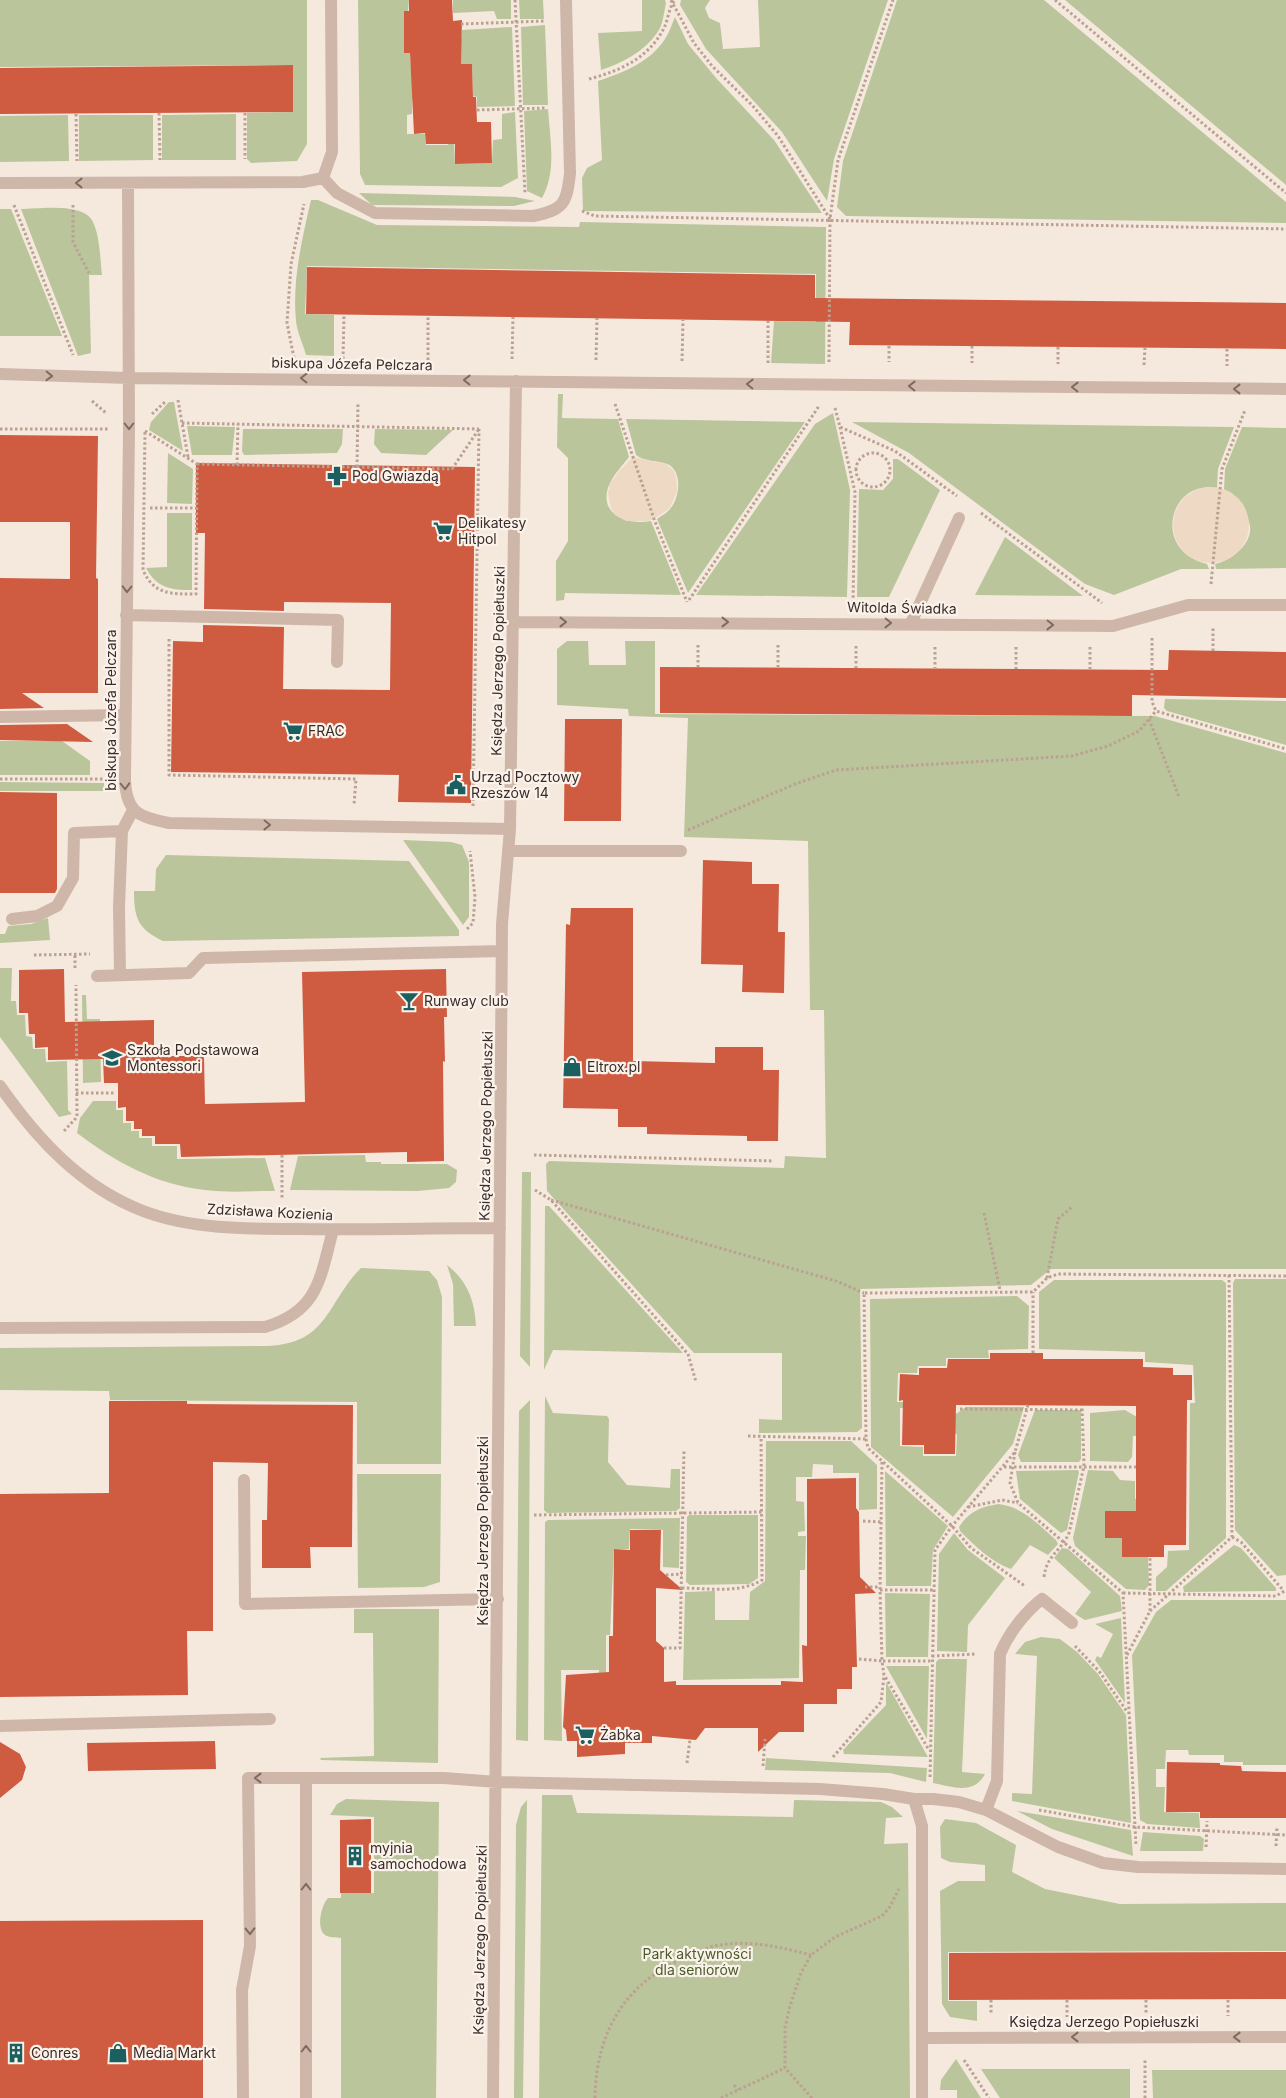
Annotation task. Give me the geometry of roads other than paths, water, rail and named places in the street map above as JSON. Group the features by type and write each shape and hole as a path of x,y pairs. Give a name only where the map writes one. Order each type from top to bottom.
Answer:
{"street":[{"path":"323,178 332,152 331,0"},
{"path":"323,178 337,193 375,214 533,216 559,207 568,190 570,173 566,0"},
{"path":"2,183 303,182 323,178"},
{"name":"biskupa Józefa Pelczara","path":"128,183 129,378 125,779 126,796 133,810"},
{"name":"biskupa Józefa Pelczara","path":"0,374 129,378 516,381"},
{"path":"516,381 1286,389"},
{"name":"Księdza Jerzego Popiełuszki","path":"493,2098 497,1782 502,951 510,829 516,381"},
{"path":"911,624 959,518"},
{"name":"Witolda Świadka","path":"514,622 1113,626 1176,606 1286,605"},
{"path":"126,615 338,620 337,662"},
{"path":"0,717 125,715"},
{"path":"120,975 119,907 122,831 133,810 145,818 169,823 353,828 510,829"},
{"path":"12,919 37,916 57,906 74,878 74,833 122,831"},
{"path":"508,851 681,851"},
{"path":"97,976 189,973 203,958 502,951"},
{"name":"Zdzisława Kozienia","path":"0,1086 18,1112 52,1152 76,1172 101,1189 142,1211 171,1220 241,1228 333,1230 500,1228"},
{"path":"0,1328 265,1327 289,1318 300,1310 312,1296 321,1278 333,1230"},
{"path":"244,1480 244,1604 498,1599"},
{"path":"986,1810 997,1782 1000,1654 1005,1642 1038,1602 1072,1623"},
{"path":"0,1726 270,1719"},
{"path":"242,2098 242,1990 250,1946 248,1778 444,1778 497,1782 820,1789 883,1794 914,1800 932,1799 960,1802 986,1810 1058,1848 1103,1863 1138,1867 1286,1869"},
{"path":"306,1778 306,2098"},
{"path":"914,1800 922,1826 922,2098"},
{"name":"Księdza Jerzego Popiełuszki","path":"923,2038 1286,2037"}],"place":[{"name":"Pod Gwiazdą","path":"337,476"},
{"name":"Delikatesy Hitpol","path":"443,531"},
{"name":"FRAC","path":"293,731"},
{"name":"Urząd Pocztowy Rzeszów 14","path":"456,785"},
{"name":"Runway club","path":"409,1001"},
{"name":"Szkoła Podstawowa Montessori","path":"112,1058"},
{"name":"Eltrox.pl","path":"572,1067"},
{"name":"Żabka","path":"585,1735"},
{"name":"myjnia samochodowa","path":"355,1856"},
{"name":"Conres","path":"16,2053"},
{"name":"Media Markt","path":"118,2053"}],"park label":[{"name":"Park aktywności dla seniorów","path":"697,1962"}]}
